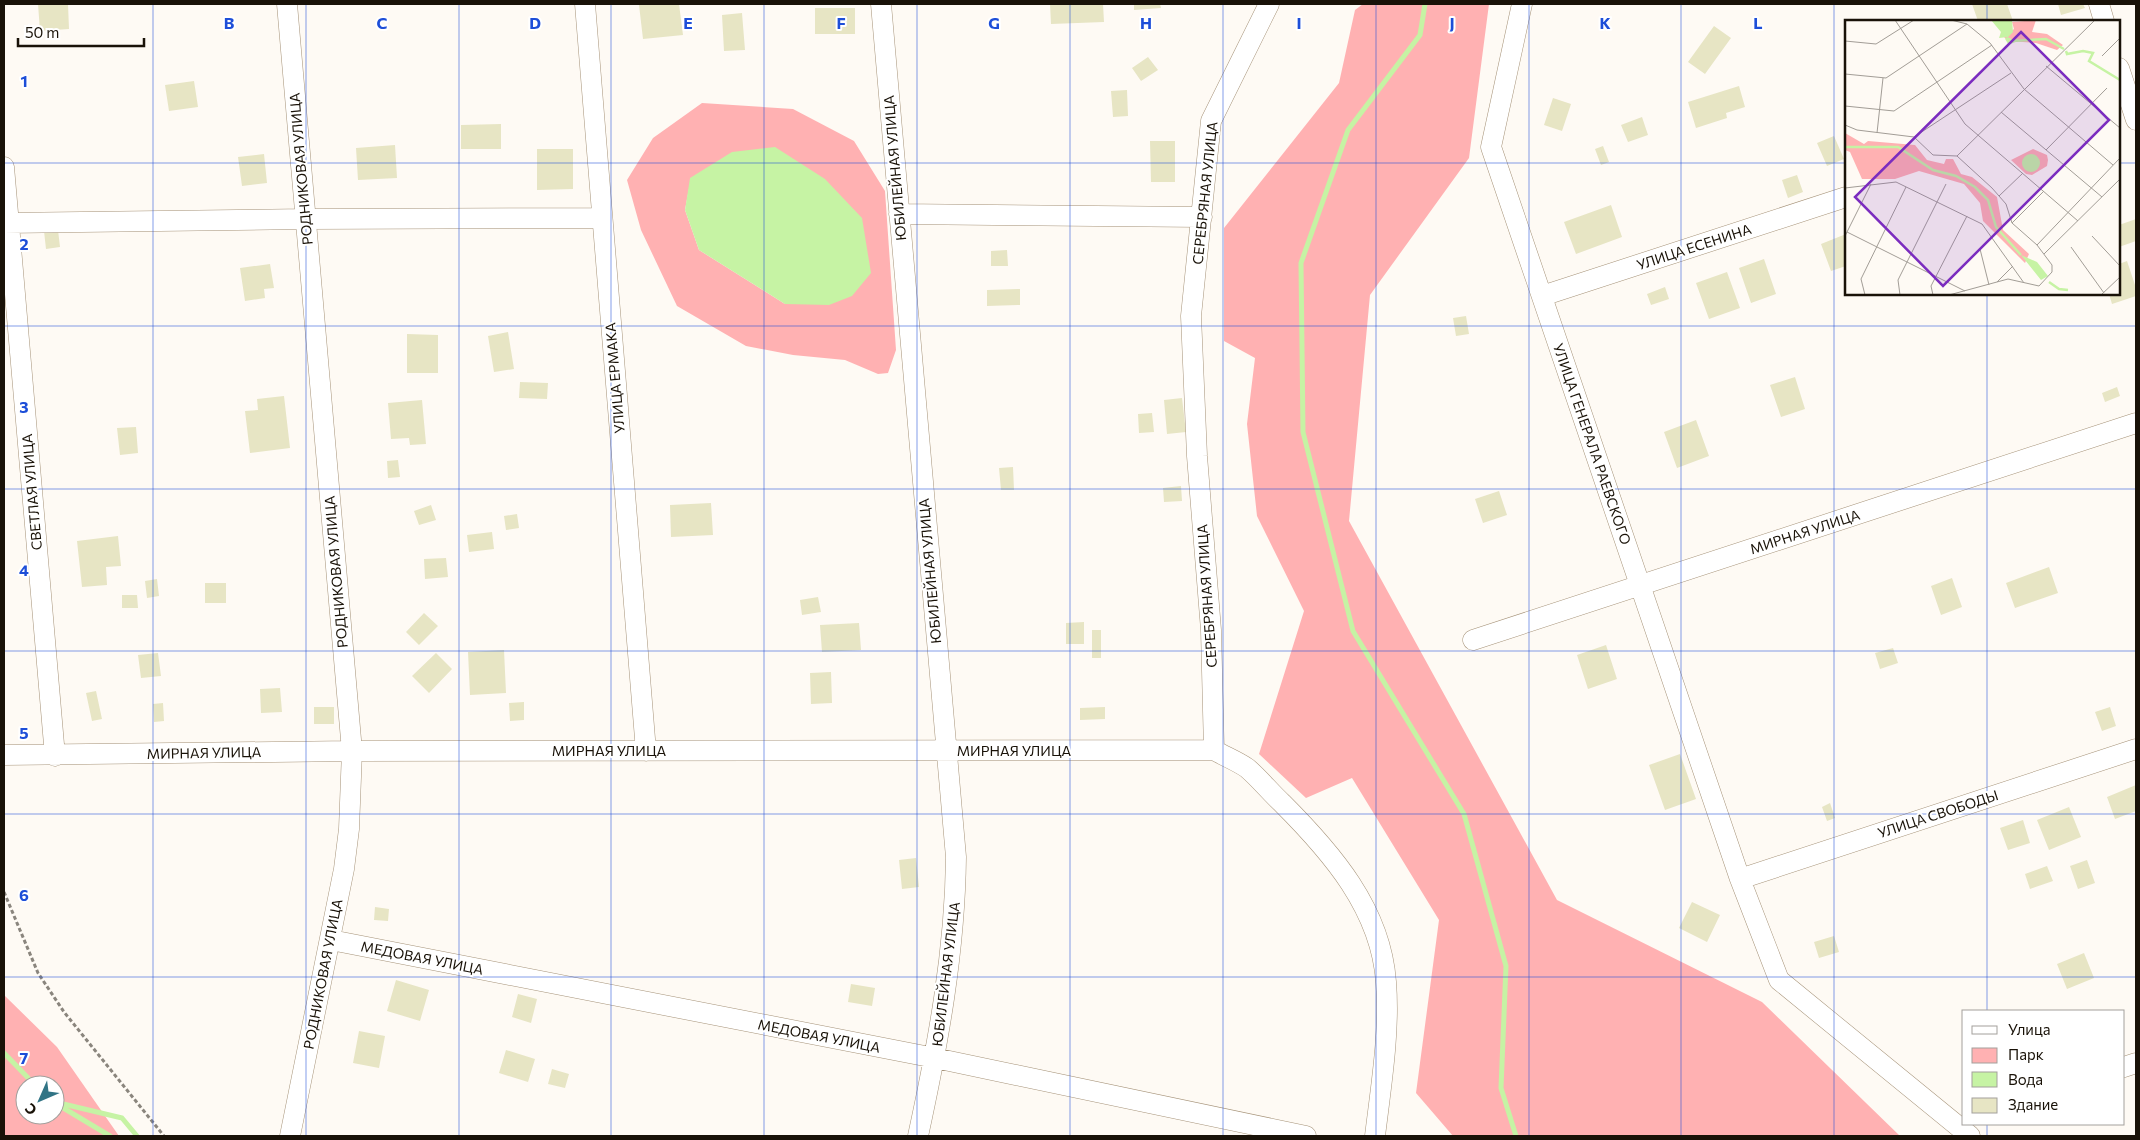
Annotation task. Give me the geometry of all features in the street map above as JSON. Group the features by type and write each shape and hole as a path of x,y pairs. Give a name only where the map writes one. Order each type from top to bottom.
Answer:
{"street":[{"name":"РОДНИКОВАЯ УЛИЦА","path":"287,4 352,751 349,829 331,940 290,1136"},
{"name":"УЛИЦА ЕРМАКА","path":"585,4 646,752"},
{"name":"ЮБИЛЕЙНАЯ УЛИЦА","path":"882,4 956,857 954,926 935,1058 918,1136"},
{"name":"СЕРЕБРЯНАЯ УЛИЦА","path":"1214,750 1211,630 1197,456 1191,316 1211,121 1269,4"},
{"name":"УЛИЦА ГЕНЕРАЛА РАЕВСКОГО","path":"1522,4 1491,147 1740,879 1779,980 1958,1121 1970,1136"},
{"path":"2099,4 2104,20"},
{"path":"2120,72 2130,109"},
{"name":"СВЕТЛАЯ УЛИЦА","path":"4,168 6,223 55,756"},
{"name":"УЛИЦА ЕСЕНИНА","path":"1542,296 1845,197"},
{"path":"899,214 1202,217"},
{"path":"6,223 602,218"},
{"name":"МИРНАЯ УЛИЦА","path":"1473,640 2136,422"},
{"name":"УЛИЦА СВОБОДЫ","path":"1740,879 2136,749"},
{"path":"1214,750 1246,768 1308,829 1338,862 1365,908 1380,950 1386,982 1384,1052 1375,1136"},
{"name":"МИРНАЯ УЛИЦА","path":"4,755 55,756 352,751 946,752 1214,750"},
{"name":"МЕДОВАЯ УЛИЦА","path":"331,940 935,1058 1306,1136"}],"path":[{"path":"4,892 38,973 58,1004 164,1136"}],"green space":[{"path":"1363,4 1489,4 1469,158 1370,295 1349,521 1557,900 1762,1002 1900,1136 1453,1136 1416,1093 1439,920 1352,778 1306,798 1259,754 1304,611 1257,516 1247,424 1255,358 1224,341 1224,228 1339,83 1355,10"},
{"path":"702,103 793,109 854,141 885,191 896,350 888,373 878,374 845,360 793,355 746,346 677,306 641,230 627,180 653,138","holes":["691,178 785,304 699,250 685,210"]},
{"path":"4,995 57,1047 119,1136 4,1136"}],"water":[{"path":"775,147 825,179 862,218 871,273 852,296 829,305 785,304 699,250 685,210 690,178 732,152"}],"building":[{"path":"38,4 68,4 69,29 40,31"},
{"path":"679,4 683,35 643,39 639,5"},
{"path":"1050,4 1103,4 1104,22 1051,24"},
{"path":"1134,4 1160,4 1161,8 1134,10"},
{"path":"1972,4 2007,4 2013,20 1978,20"},
{"path":"2058,4 2083,4 2085,8 2061,15"},
{"path":"815,8 855,8 855,34 815,34"},
{"path":"742,13 745,50 724,51 722,15"},
{"path":"1714,26 1731,38 1705,74 1688,62"},
{"path":"1148,57 1158,70 1141,81 1132,68"},
{"path":"194,81 198,107 169,111 165,85"},
{"path":"1739,86 1745,107 1726,113 1727,118 1696,128 1688,102"},
{"path":"1127,90 1128,116 1113,117 1111,91"},
{"path":"1553,98 1571,104 1562,131 1544,125"},
{"path":"1642,117 1648,135 1628,142 1621,125"},
{"path":"501,124 501,149 461,149 461,125"},
{"path":"1834,136 1844,159 1827,166 1817,143"},
{"path":"1150,141 1175,141 1175,182 1151,182"},
{"path":"395,145 397,178 358,180 356,148"},
{"path":"1603,146 1609,162 1601,165 1595,149"},
{"path":"537,149 573,149 573,189 537,190"},
{"path":"264,154 267,183 242,186 238,157"},
{"path":"1797,175 1803,192 1788,198 1782,180"},
{"path":"1611,205 1622,237 1576,254 1564,222"},
{"path":"2136,219 2136,241 2120,247 2120,225"},
{"path":"58,230 60,247 46,249 44,231"},
{"path":"1845,234 1845,266 1831,271 1821,244"},
{"path":"1007,250 1008,266 991,266 991,251"},
{"path":"1764,259 1776,294 1751,303 1739,268"},
{"path":"2127,261 2136,288 2136,296 2112,304 2109,295 2120,295 2120,264"},
{"path":"270,264 274,288 264,289 265,298 245,301 240,268"},
{"path":"1727,272 1740,308 1709,319 1696,283"},
{"path":"1665,287 1669,299 1651,305 1647,294"},
{"path":"1020,289 1020,305 987,306 987,290"},
{"path":"1466,316 1469,334 1456,336 1453,318"},
{"path":"508,332 514,369 494,372 488,336"},
{"path":"407,334 438,335 438,373 407,373"},
{"path":"1795,377 1805,409 1781,417 1770,385"},
{"path":"520,382 548,383 547,399 519,398"},
{"path":"2117,387 2120,396 2105,402 2102,393"},
{"path":"284,396 290,448 250,453 245,411 258,410 257,399"},
{"path":"1182,398 1186,432 1167,434 1164,400"},
{"path":"422,400 426,444 410,445 409,438 391,439 388,403"},
{"path":"1152,413 1154,432 1139,433 1138,414"},
{"path":"1696,420 1709,456 1677,468 1664,432"},
{"path":"136,427 138,453 120,455 117,428"},
{"path":"398,460 400,477 388,478 387,461"},
{"path":"1013,467 1014,490 1001,490 999,468"},
{"path":"1181,486 1182,501 1164,502 1163,488"},
{"path":"1499,491 1507,515 1483,523 1475,499"},
{"path":"711,503 713,535 671,537 670,505"},
{"path":"431,505 436,520 419,525 414,511"},
{"path":"517,514 519,528 506,530 504,516"},
{"path":"492,532 494,549 469,552 467,535"},
{"path":"118,536 121,566 106,567 107,585 82,587 77,541"},
{"path":"446,558 448,577 425,579 424,559"},
{"path":"2049,567 2058,593 2015,608 2006,583"},
{"path":"1952,578 1962,607 1941,615 1931,586"},
{"path":"157,579 159,596 147,598 145,581"},
{"path":"205,583 226,583 226,603 205,603"},
{"path":"122,595 137,595 138,608 122,608"},
{"path":"818,597 821,612 802,615 800,600"},
{"path":"424,613 438,626 419,645 406,632"},
{"path":"1084,622 1084,644 1066,644 1066,623"},
{"path":"859,623 861,650 822,652 820,625"},
{"path":"1092,630 1101,630 1101,658 1092,658"},
{"path":"1606,645 1617,679 1588,689 1577,655"},
{"path":"1893,648 1898,663 1880,669 1875,653"},
{"path":"504,650 506,693 470,695 468,652"},
{"path":"158,653 161,676 141,678 138,655"},
{"path":"436,653 452,669 429,693 412,676"},
{"path":"831,672 832,703 811,704 810,673"},
{"path":"280,688 282,712 261,713 260,689"},
{"path":"96,691 102,719 92,721 86,693"},
{"path":"524,702 524,720 510,721 509,703"},
{"path":"163,703 164,721 154,722 153,704"},
{"path":"314,707 334,707 334,724 314,724"},
{"path":"1105,707 1105,719 1080,720 1080,708"},
{"path":"2110,707 2116,726 2102,731 2095,712"},
{"path":"1680,754 1696,799 1665,810 1649,765"},
{"path":"2136,785 2136,811 2115,819 2107,797"},
{"path":"1830,803 1835,818 1827,821 1822,807"},
{"path":"2069,807 2081,837 2049,850 2037,820"},
{"path":"2023,820 2030,843 2008,850 2000,828"},
{"path":"916,858 919,887 902,889 899,860"},
{"path":"2087,860 2095,883 2078,889 2070,866"},
{"path":"2047,866 2053,881 2030,889 2025,874"},
{"path":"1692,902 1720,915 1707,942 1679,928"},
{"path":"375,907 389,909 388,921 374,920"},
{"path":"1834,936 1839,952 1819,958 1814,942"},
{"path":"2084,953 2094,978 2067,989 2057,964"},
{"path":"396,980 429,990 420,1021 387,1011"},
{"path":"851,984 875,988 872,1006 848,1002"},
{"path":"518,994 537,999 531,1023 512,1017"},
{"path":"359,1031 385,1036 379,1068 353,1063"},
{"path":"506,1050 535,1059 528,1082 499,1073"},
{"path":"552,1069 569,1074 565,1088 548,1084"}],"waterway":[{"path":"1425,4 1420,35 1348,130 1301,263 1303,432 1353,631 1464,814 1506,966 1501,1088 1516,1136"},
{"path":"4,1053 25,1075"},
{"path":"65,1104 122,1118 137,1136"},
{"path":"65,1109 110,1136"}]}
